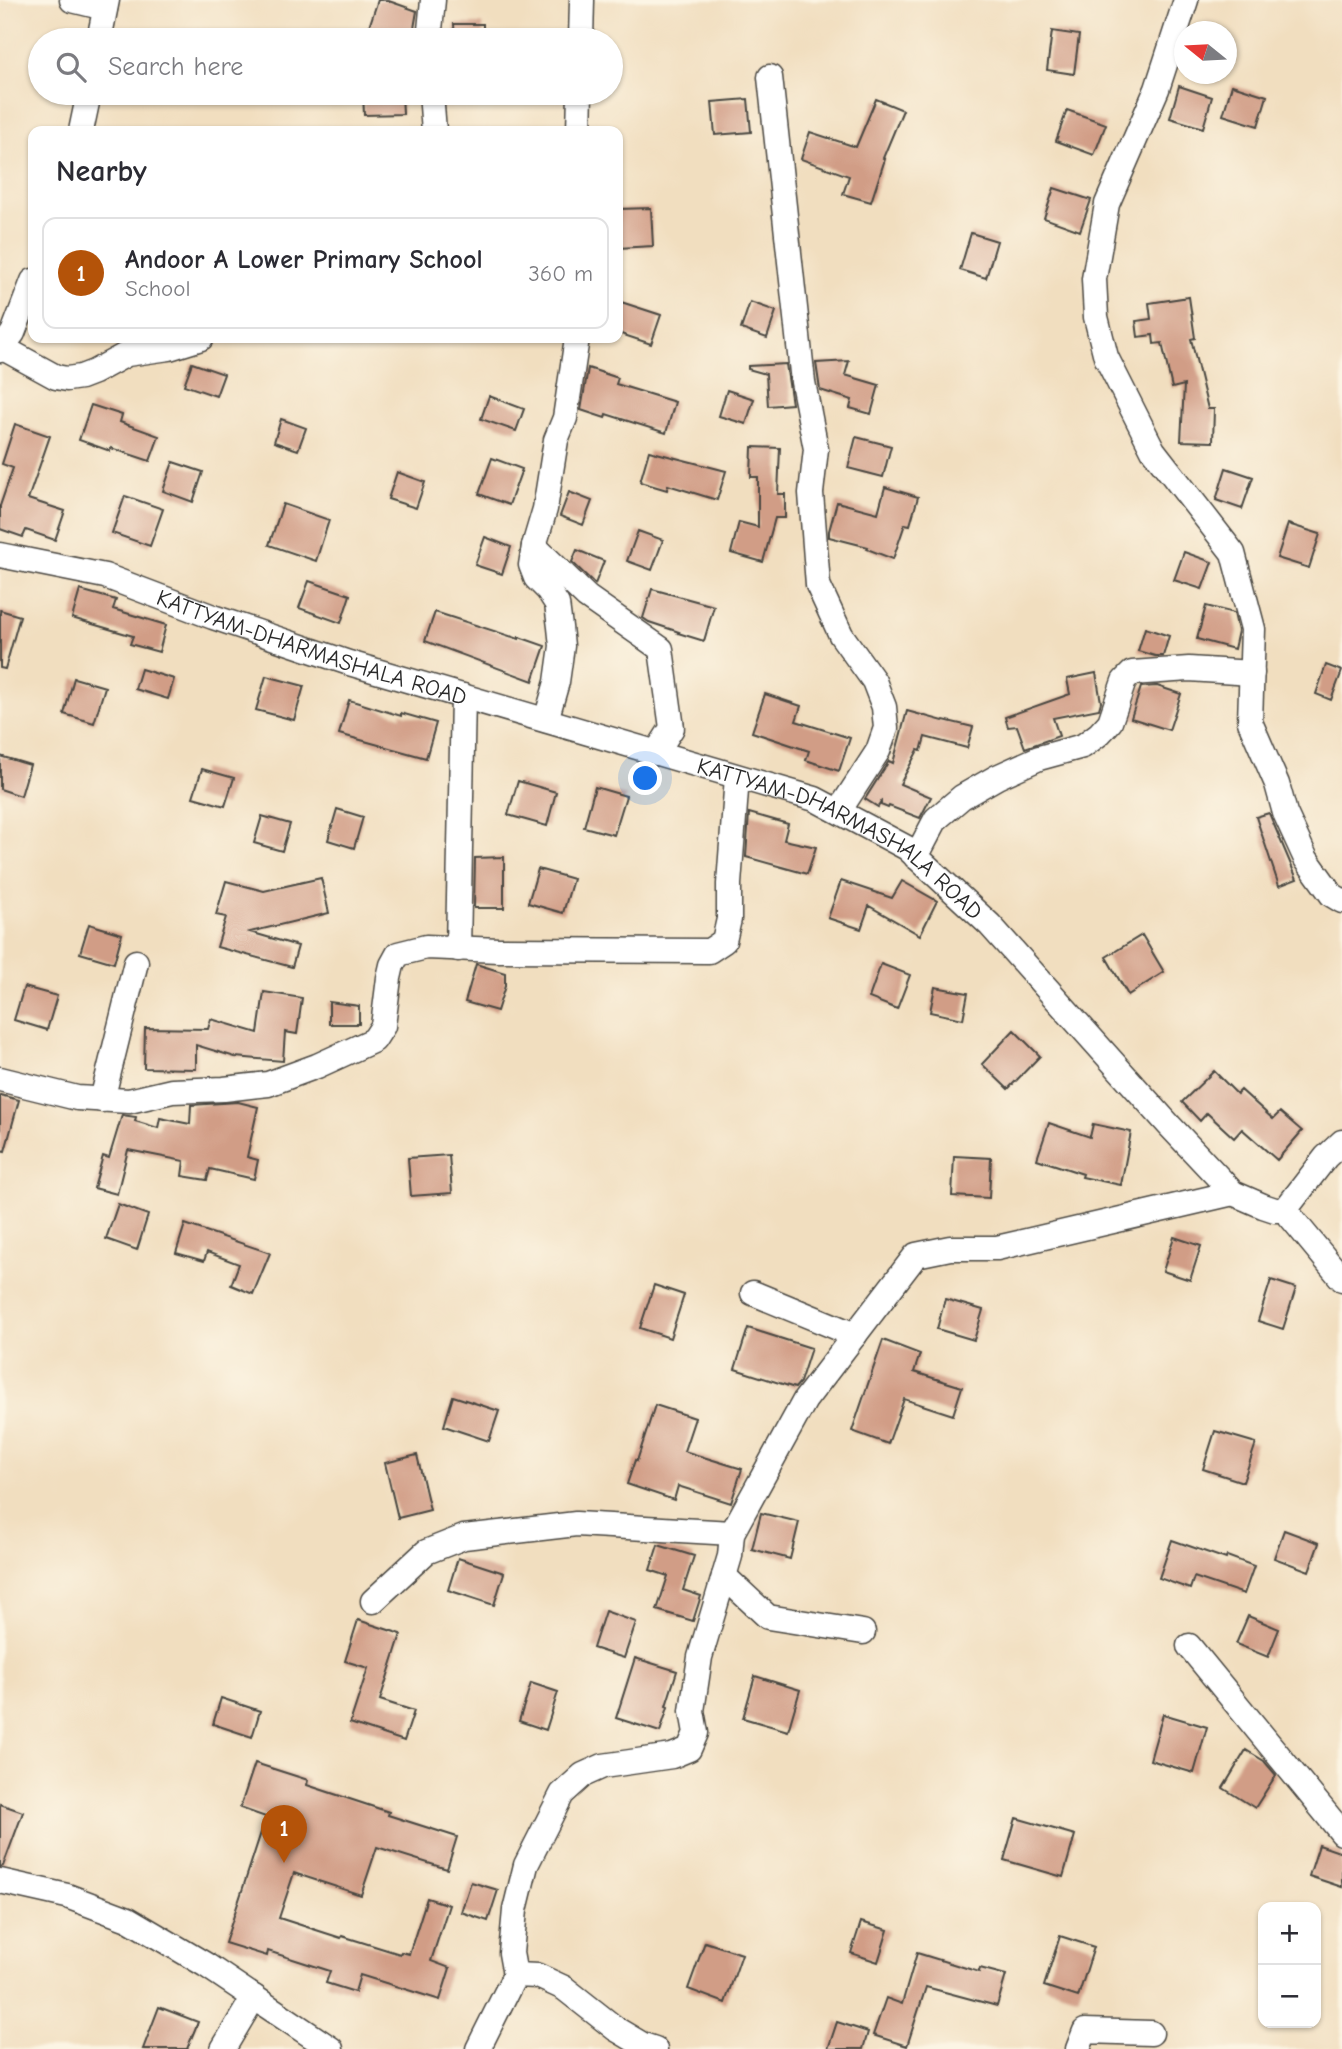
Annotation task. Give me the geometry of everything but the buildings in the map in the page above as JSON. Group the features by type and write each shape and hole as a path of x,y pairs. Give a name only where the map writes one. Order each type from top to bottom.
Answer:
{"street":[{"path":"72,0 106,4 101,28"},
{"path":"430,28 433,0"},
{"path":"581,28 582,0"},
{"path":"1186,0 1157,89 1107,204 1094,279 1096,317 1106,357 1153,450 1233,553 1253,629 1250,722 1306,859 1332,895 1342,901"},
{"path":"770,77 803,382 816,449 811,493 818,585 841,635 874,681 884,707 886,728 878,751 839,811"},
{"path":"82,126 86,105"},
{"path":"432,105 434,126"},
{"path":"579,126 580,105"},
{"path":"28,294 13,334 1,349 56,377 81,377 127,354 185,343"},
{"path":"546,720 557,682 562,646 556,604 548,590 536,578 531,565 545,509 556,440 565,418 576,343"},
{"path":"534,546 587,597 662,649 672,728 656,753"},
{"name":"KATTYAM-DHARMASHALA ROAD","path":"0,555 105,576 213,617 349,663 815,799 839,811 907,848 990,925 1233,1193 1275,1210 1285,1210"},
{"path":"916,857 936,819 962,797 996,777 1039,758 1083,746 1099,734 1110,722 1124,681 1132,673 1189,669 1252,673"},
{"path":"458,949 463,696"},
{"path":"0,1079 77,1098 129,1101 172,1091 268,1084 353,1051 374,1040 383,1026 389,978 398,954 426,947 709,951 724,941 729,919 737,777"},
{"path":"102,1100 136,962"},
{"path":"1342,1142 1326,1157 1285,1210 1342,1279"},
{"path":"478,2049 514,1975 511,1953 515,1910 526,1865 562,1794 583,1775 603,1766 673,1756 689,1749 696,1733 692,1711 700,1657 730,1556 732,1533 804,1400 916,1255 950,1248 997,1248 1233,1193"},
{"path":"753,1293 855,1335"},
{"path":"373,1601 426,1552 464,1537 576,1524 732,1533"},
{"path":"724,1576 768,1617 863,1632"},
{"path":"1189,1646 1342,1833"},
{"path":"0,1881 67,1896 128,1919 206,1965 331,2049"},
{"path":"514,1975 538,1976 564,1988 616,2029 655,2049"},
{"path":"223,2049 254,1997"},
{"path":"1078,2049 1085,2031 1151,2033"}],"place":[{"name":"Andoor A Lower Primary School","path":"284,1863"}]}
